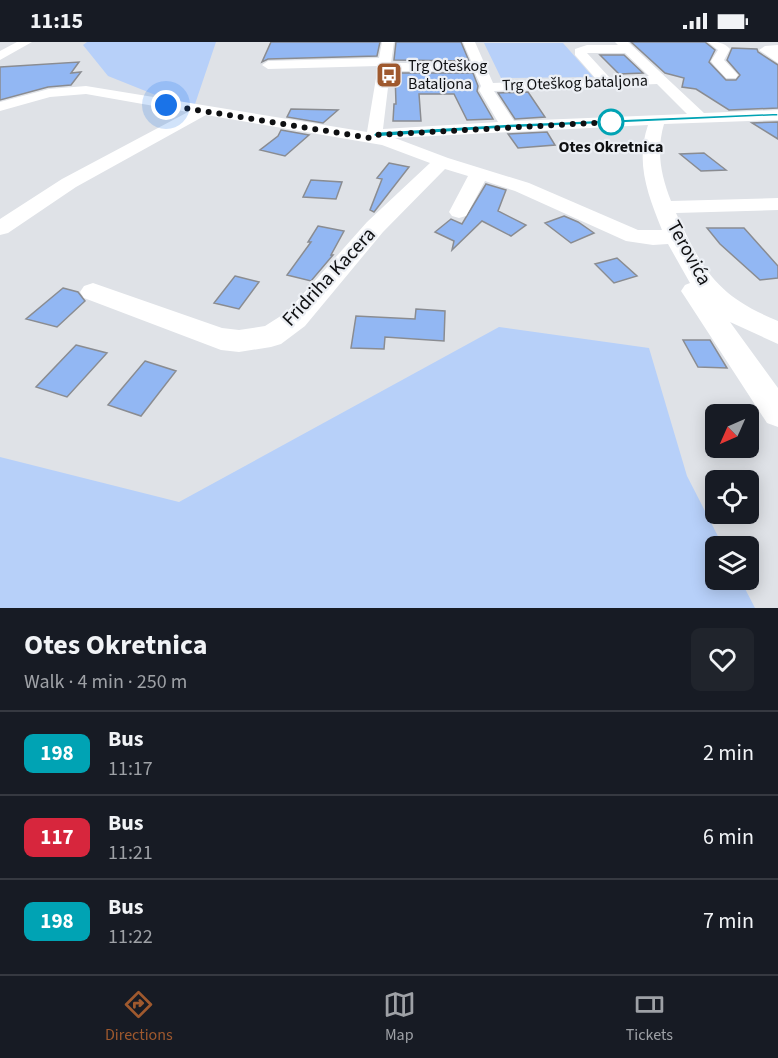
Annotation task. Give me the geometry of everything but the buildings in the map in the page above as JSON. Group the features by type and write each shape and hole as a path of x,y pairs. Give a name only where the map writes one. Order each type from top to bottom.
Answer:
{"street":[{"path":"0,56 26,42"},
{"path":"569,42 606,82"},
{"path":"714,42 724,50 717,61 731,75"},
{"path":"579,52 624,45 700,119"},
{"name":"Trg Oteškog bataljona","path":"468,48 480,67 486,90 509,126"},
{"path":"778,49 765,50 778,59"},
{"path":"268,65 389,55 480,67"},
{"path":"373,136 389,55"},
{"name":"Trg Oteškog bataljona","path":"487,87 662,80"},
{"path":"9,88 49,93"},
{"path":"0,107 49,93 73,90 99,92 201,111 373,136 402,145 442,162 531,190 634,236 665,237"},
{"path":"538,94 556,124"},
{"path":"0,228 69,183 201,111"},
{"path":"373,136 509,126 778,115"},
{"name":"Terovića","path":"657,121 653,132 651,165 664,207 665,237 708,290 735,313 778,333"},
{"name":"Fridriha Kacera","path":"93,292 221,339 239,341 271,336 296,320 375,227 442,162"},
{"path":"459,212 479,174"},
{"name":"Terovića","path":"664,207 778,204"},
{"path":"665,237 656,246 674,265 709,312 778,413"}],"shaded area":[{"path":"87,42 216,42 193,110 108,76 83,45"},
{"path":"484,43 563,43 593,77 501,78"},
{"path":"499,327 649,348 687,476 705,511 705,524 712,524 718,536 705,536 705,590 746,590 755,608 0,608 0,457 179,502"}],"bus line":[{"name":"198","path":"376,135 509,126 778,115"}],"place":[{"name":"Trg Oteškog Bataljona","path":"389,75"},
{"name":"Otes Okretnica","path":"611,122"}],"route":[{"path":"166,105 370,138 376,135 509,126 611,122"}]}
